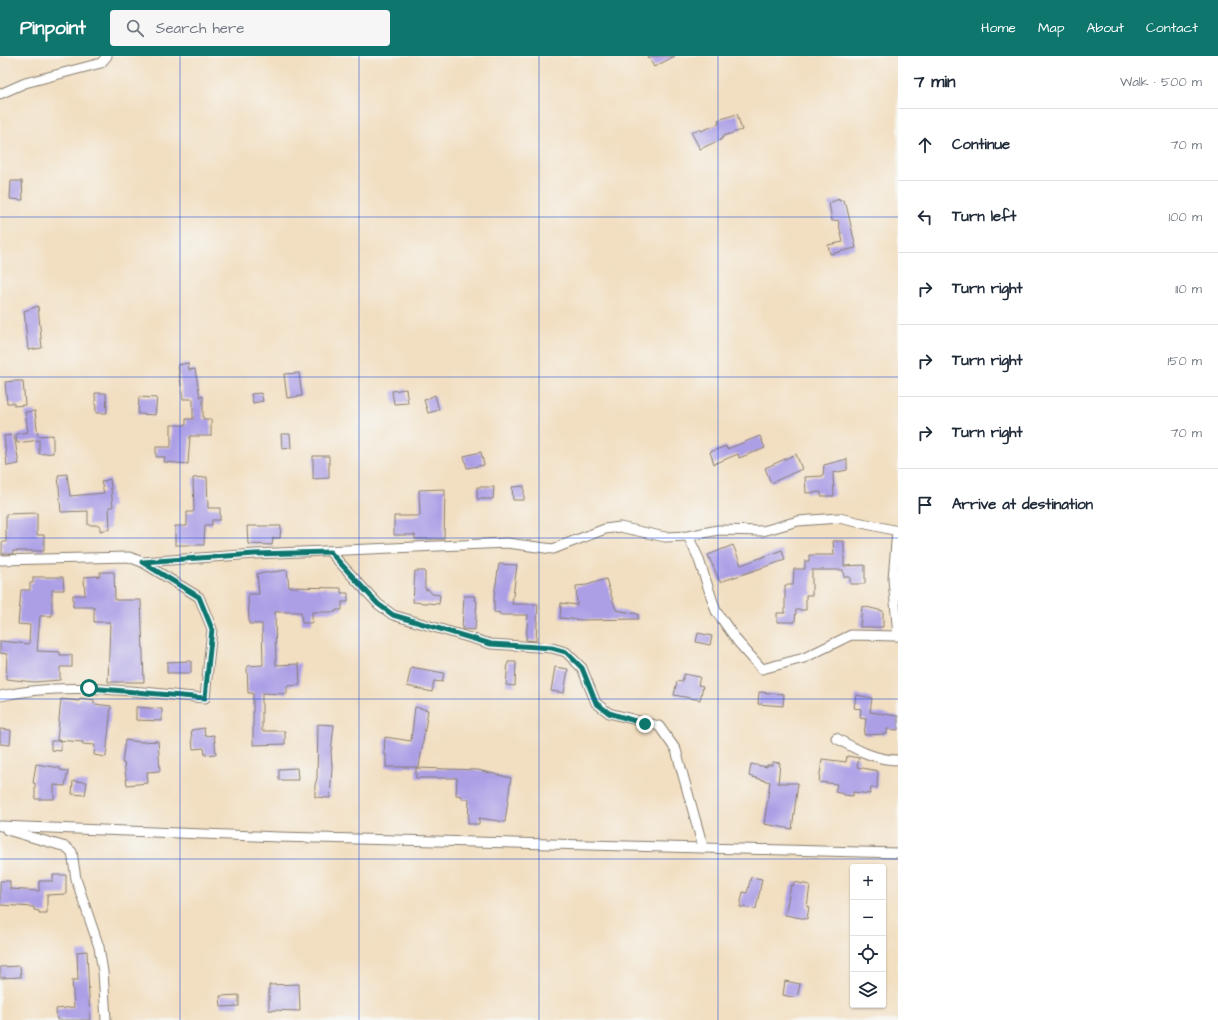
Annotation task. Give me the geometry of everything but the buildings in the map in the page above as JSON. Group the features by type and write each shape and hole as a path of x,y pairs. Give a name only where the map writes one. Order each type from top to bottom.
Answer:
{"street":[{"path":"0,94 25,83 101,63 106,56"},
{"path":"142,562 255,554 330,552 507,543 553,549 605,529 620,527 666,537 688,536 718,530 763,531 798,521 839,518 897,531 893,579 898,636 850,636 804,658 762,669 738,642 716,611 698,557 688,536"},
{"path":"330,552 378,604 393,615 491,644 552,648 566,652 582,668 596,703 609,713 659,726 676,750 703,847"},
{"path":"0,560 129,557 142,562 199,597 212,629 205,698 89,688 49,689 0,696"},
{"path":"836,738 860,752 890,760 898,760"},
{"path":"0,827 278,837 898,853"},
{"path":"0,827 66,847 72,852 76,878 99,947 103,972 106,1020"}],"route":[{"path":"89,688 205,698 212,629 199,597 142,562 255,554 330,552 378,604 393,615 465,638 491,644 552,648 566,652 582,668 596,703 609,713 645,724"}]}
